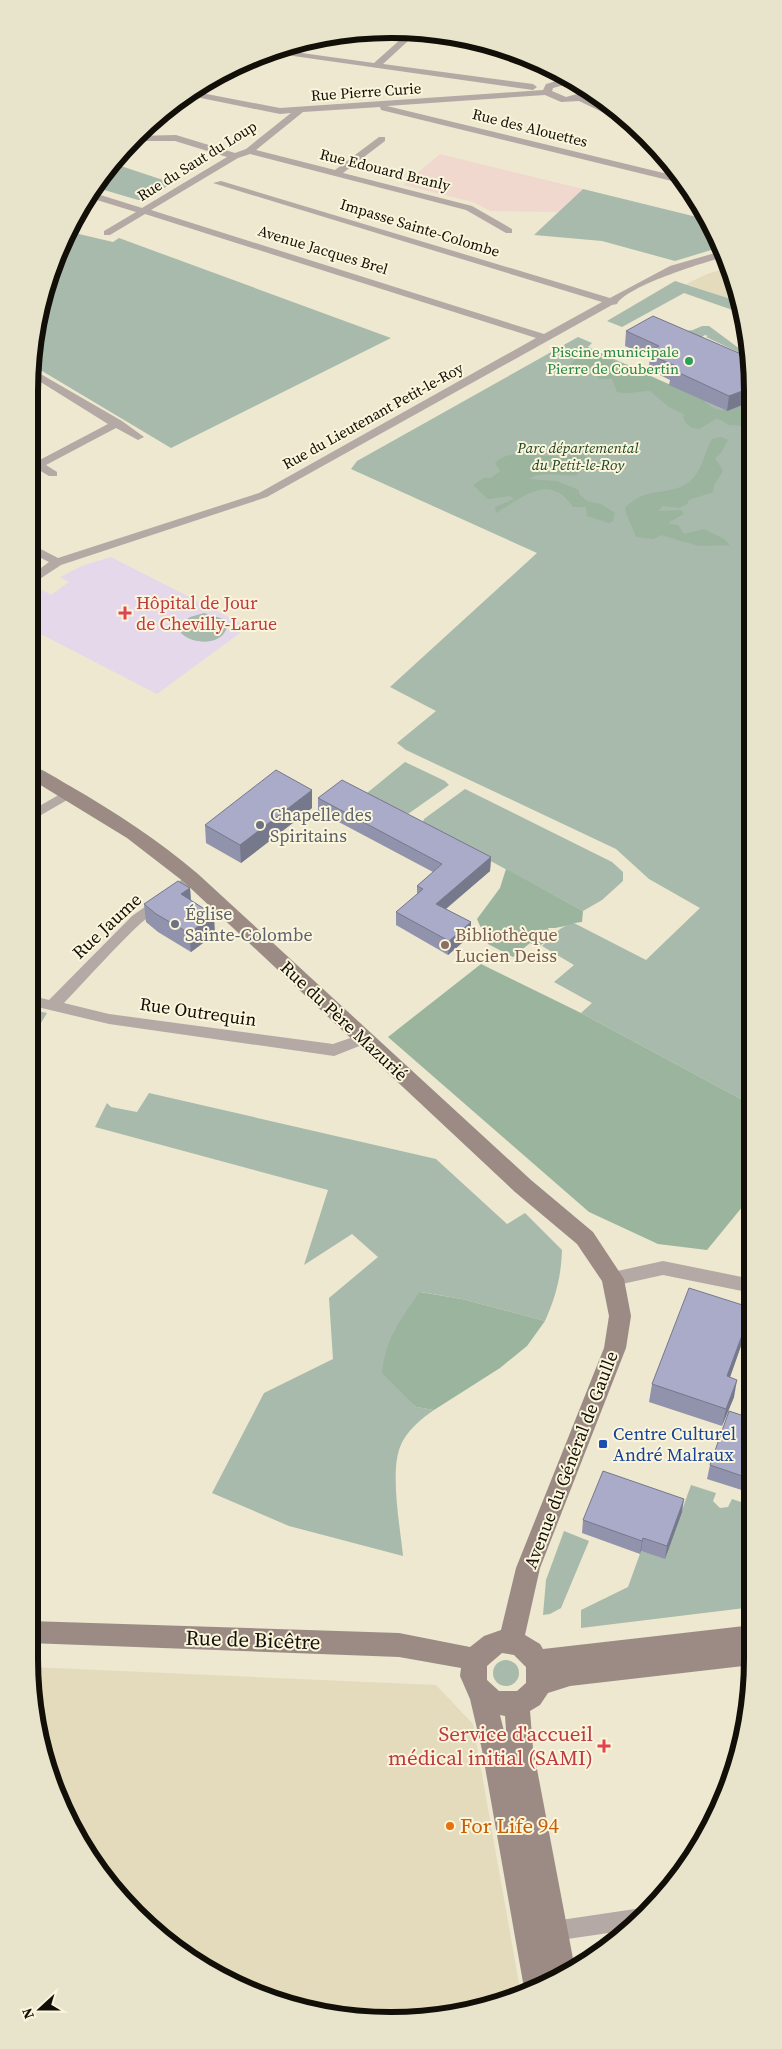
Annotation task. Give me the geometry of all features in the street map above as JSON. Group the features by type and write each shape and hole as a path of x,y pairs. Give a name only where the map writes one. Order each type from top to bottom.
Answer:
{"main road":[{"name":"Rue du Père Mazurié","path":"38,776 69,793 158,850 191,878 362,1039 523,1186 585,1238 613,1279"},
{"name":"Avenue du Général de Gaulle","path":"511,1642 528,1568 616,1348 620,1316 613,1279"},
{"name":"Rue de Bicêtre","path":"38,1632 399,1645 440,1651 475,1660"},
{"path":"539,1672 744,1638"},
{"path":"537,1980 494,1750 482,1694 473,1678 475,1660 479,1653 493,1643 511,1642 528,1648 539,1672 555,1680 569,1674 744,1654"},
{"path":"482,1694 498,1703 517,1704 532,1695 539,1672"},
{"path":"517,1704 520,1748 561,1968"}],"street":[{"path":"376,65 407,38"},
{"path":"287,53 547,90 560,99 582,94"},
{"path":"547,90 560,81"},
{"name":"Rue Pierre Curie","path":"198,95 280,111 299,111 547,90"},
{"name":"Rue des Alouettes","path":"370,105 673,179"},
{"name":"Rue du Saut du Loup","path":"107,233 235,156 249,151 299,111"},
{"path":"143,139 176,138 235,156"},
{"path":"337,173 382,138"},
{"name":"Rue Edouard Branly","path":"249,151 469,208 509,231"},
{"name":"Impasse Sainte-Colombe","path":"218,183 613,302"},
{"name":"Avenue Jacques Brel","path":"96,196 531,332 546,339"},
{"name":"Rue du Lieutenant Petit-le-Roy","path":"38,576 57,562 263,495 507,358 546,339 674,268 718,255"},
{"path":"38,377 118,423 138,437"},
{"path":"53,474 38,465 118,423"},
{"path":"38,552 57,562"},
{"path":"38,812 69,793"},
{"name":"Rue Jaume","path":"52,1006 137,919 181,888 191,878"},
{"name":"Rue Outrequin","path":"38,1002 109,1019 334,1050 362,1039"},
{"path":"613,1279 663,1268 744,1284"},
{"path":"554,1931 628,1920"}],"shaded area":[{"path":"440,154 583,189 558,212 490,211 473,202 403,185"},
{"path":"723,269 732,299 686,284"},
{"name":"Hôpital de Jour de Chevilly-Larue","path":"111,557 248,627 157,694 38,633 38,593 42,590 51,595 69,582 60,577 84,565"},
{"path":"38,1667 436,1685 473,1724 520,1987 460,2005 414,2011 368,2011 322,2005 277,1993 256,1985 214,1964 195,1952 158,1924 141,1908 125,1891 97,1854 85,1835 64,1793 56,1772 44,1727"}],"green space":[{"path":"121,166 172,183 145,200 138,200 101,189 117,169"},
{"path":"583,189 699,217 715,249 675,261 602,241 534,235"},
{"path":"75,233 113,242 119,238 391,338 171,448 38,369 44,322 56,277"},
{"path":"675,281 732,299 735,311 684,293 622,327 607,321"},
{"path":"702,326 709,326 742,350 742,354 705,335 689,345 686,331"},
{"name":"Parc départemental du Petit-le-Roy","path":"578,337 592,343 588,347 727,411 744,404 744,1101 581,1013 592,1003 554,982 574,965 542,946 560,929 572,922 646,960 700,908 649,879 616,849 406,750 397,743 436,711 390,687 537,553 351,469 357,461"},
{"path":"580,352 632,366 639,372 702,398 713,408 724,410 744,404 744,426 729,425 717,418 699,429 694,428 686,423 683,417 685,415 669,407 650,391 617,392 612,379 599,379 589,368 584,369 576,376 564,374"},
{"path":"721,437 728,440 721,453 715,458 723,471 714,485 713,492 689,500 687,504 680,508 663,506 658,511 681,510 684,514 669,522 670,524 678,525 684,534 704,529 724,539 730,545 699,546 661,535 653,539 637,537 625,508 642,496 674,489 689,482 697,473 712,439"},
{"name":"Parc départemental du Petit-le-Roy","path":"581,450 589,462 581,468 577,475 546,474 529,479 556,481 579,490 579,494 587,501 601,504 615,513 613,521 609,523 587,516 586,507 573,507 555,491 546,489 526,495 496,513 495,507 514,499 510,496 488,499 473,485 484,478 491,478 500,471 495,463 504,457 526,454 561,457 572,455"},
{"path":"204,613 223,619 227,627 219,638 207,642 193,640 181,633 181,624 190,617"},
{"path":"405,762 445,781 449,785 408,814 369,796 367,793"},
{"path":"465,789 612,862 623,872 623,881 602,900 583,911 422,824 424,819"},
{"path":"506,869 583,911 582,922 557,928 548,928 551,938 538,947 530,943 513,957 488,944 477,919 500,888"},
{"path":"481,964 581,1013 744,1101 744,1205 707,1250 658,1244 589,1212 388,1037"},
{"path":"38,1011 47,1013 38,1028"},
{"path":"149,1093 436,1159 507,1224 525,1213 562,1250 557,1286 545,1321 462,1299 421,1292 401,1390 416,1407 434,1410 419,1421 406,1436 397,1458 396,1485 403,1556 289,1526 212,1493 264,1393 333,1359 329,1298 378,1257 352,1234 304,1265 328,1190 95,1127 107,1103 111,1107 137,1112"},
{"path":"420,1292 462,1299 545,1321 527,1346 500,1368 434,1410 416,1407 382,1373 390,1340 400,1320"},
{"path":"691,1485 716,1493 713,1501 720,1508 728,1507 732,1499 744,1503 744,1608 581,1628 581,1610 628,1587 641,1551 665,1558"},
{"path":"564,1531 589,1541 561,1608 550,1614 543,1615 546,1580"},
{"path":"506,1660 515,1664 519,1673 515,1682 506,1686 497,1682 493,1673 497,1664"}],"building":[{"path":"653,316 742,353 744,390 729,396 671,369 676,366 657,358 660,356 650,351 659,346 626,331"},
{"path":"276,770 312,790 240,845 205,825"},
{"path":"342,780 491,857 436,904 471,922 449,941 396,912 423,889 417,886 442,864 318,798"},
{"path":"178,881 190,888 181,894 214,915 189,933 156,914 144,904"},
{"path":"689,1288 744,1305 744,1330 727,1376 737,1380 726,1409 652,1384"},
{"path":"729,1411 744,1416 744,1477 710,1465"},
{"path":"603,1471 684,1499 667,1546 643,1538 642,1541 583,1520"}],"place":[{"name":"Piscine municipale Pierre de Coubertin","path":"689,361"},
{"name":"Hôpital de Jour de Chevilly-Larue","path":"125,613"},
{"name":"Chapelle des Spiritains","path":"260,825"},
{"name":"Église Sainte-Colombe","path":"175,924"},
{"name":"Bibliothèque Lucien Deiss","path":"445,945"},
{"name":"Centre Culturel André Malraux","path":"603,1444"},
{"name":"Service d'accueil médical initial (SAMI)","path":"604,1746"},
{"name":"For Life 94","path":"450,1826"}]}
